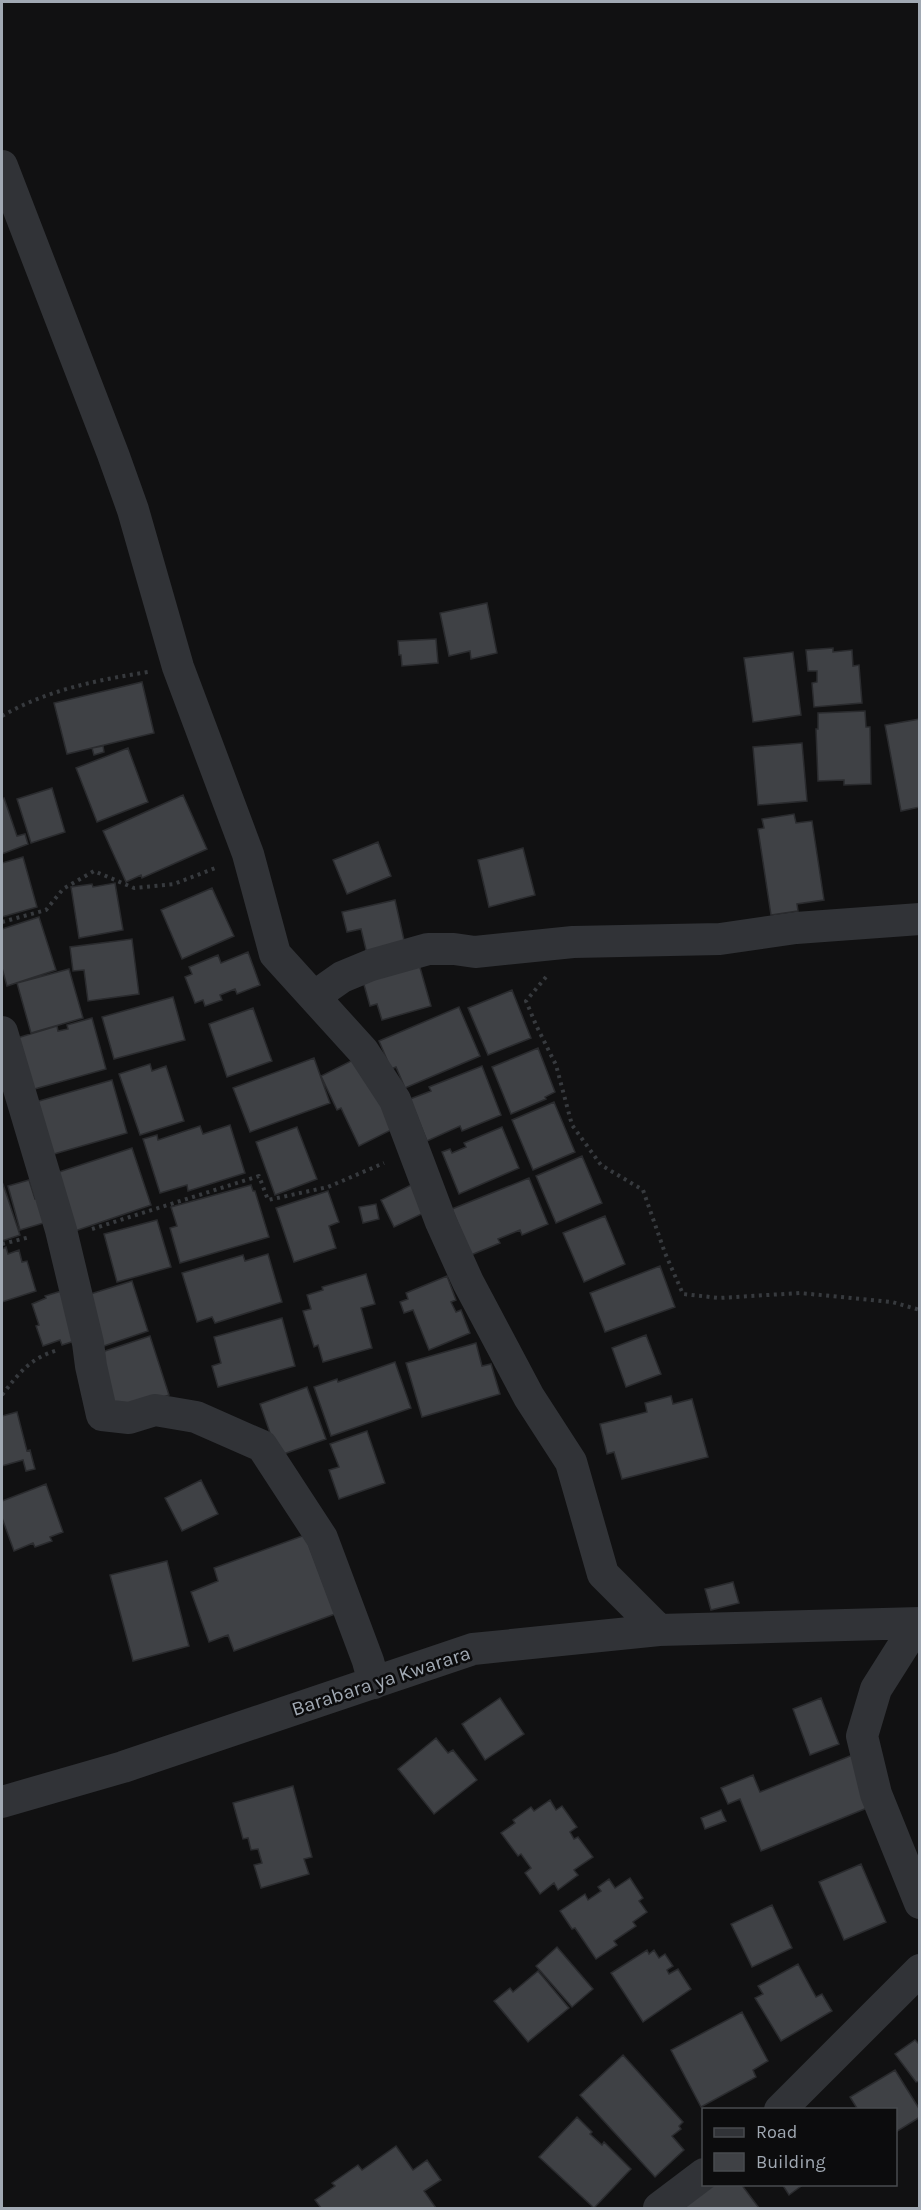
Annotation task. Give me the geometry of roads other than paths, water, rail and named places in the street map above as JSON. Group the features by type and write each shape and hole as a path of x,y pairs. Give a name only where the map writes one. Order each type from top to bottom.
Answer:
{"street":[{"path":"2,166 113,454 157,589 178,667 248,854 275,954 363,1051 395,1100 441,1222 468,1282 529,1397 571,1462 603,1574 659,1630"},
{"path":"315,996 342,977 361,969 428,949 475,952 573,942 720,939 796,928 920,919"},
{"path":"2,1032 61,1230 88,1342 102,1415 129,1418 155,1410 196,1417 262,1446 322,1538 368,1660 374,1683"},
{"path":"919,1624 876,1689 862,1736 876,1794 920,1903"},
{"name":"Barabara ya Kwarara","path":"2,1802 123,1767 473,1649 659,1630 919,1624"},
{"path":"781,2108 920,1970"},
{"path":"659,2208 702,2176"}]}
